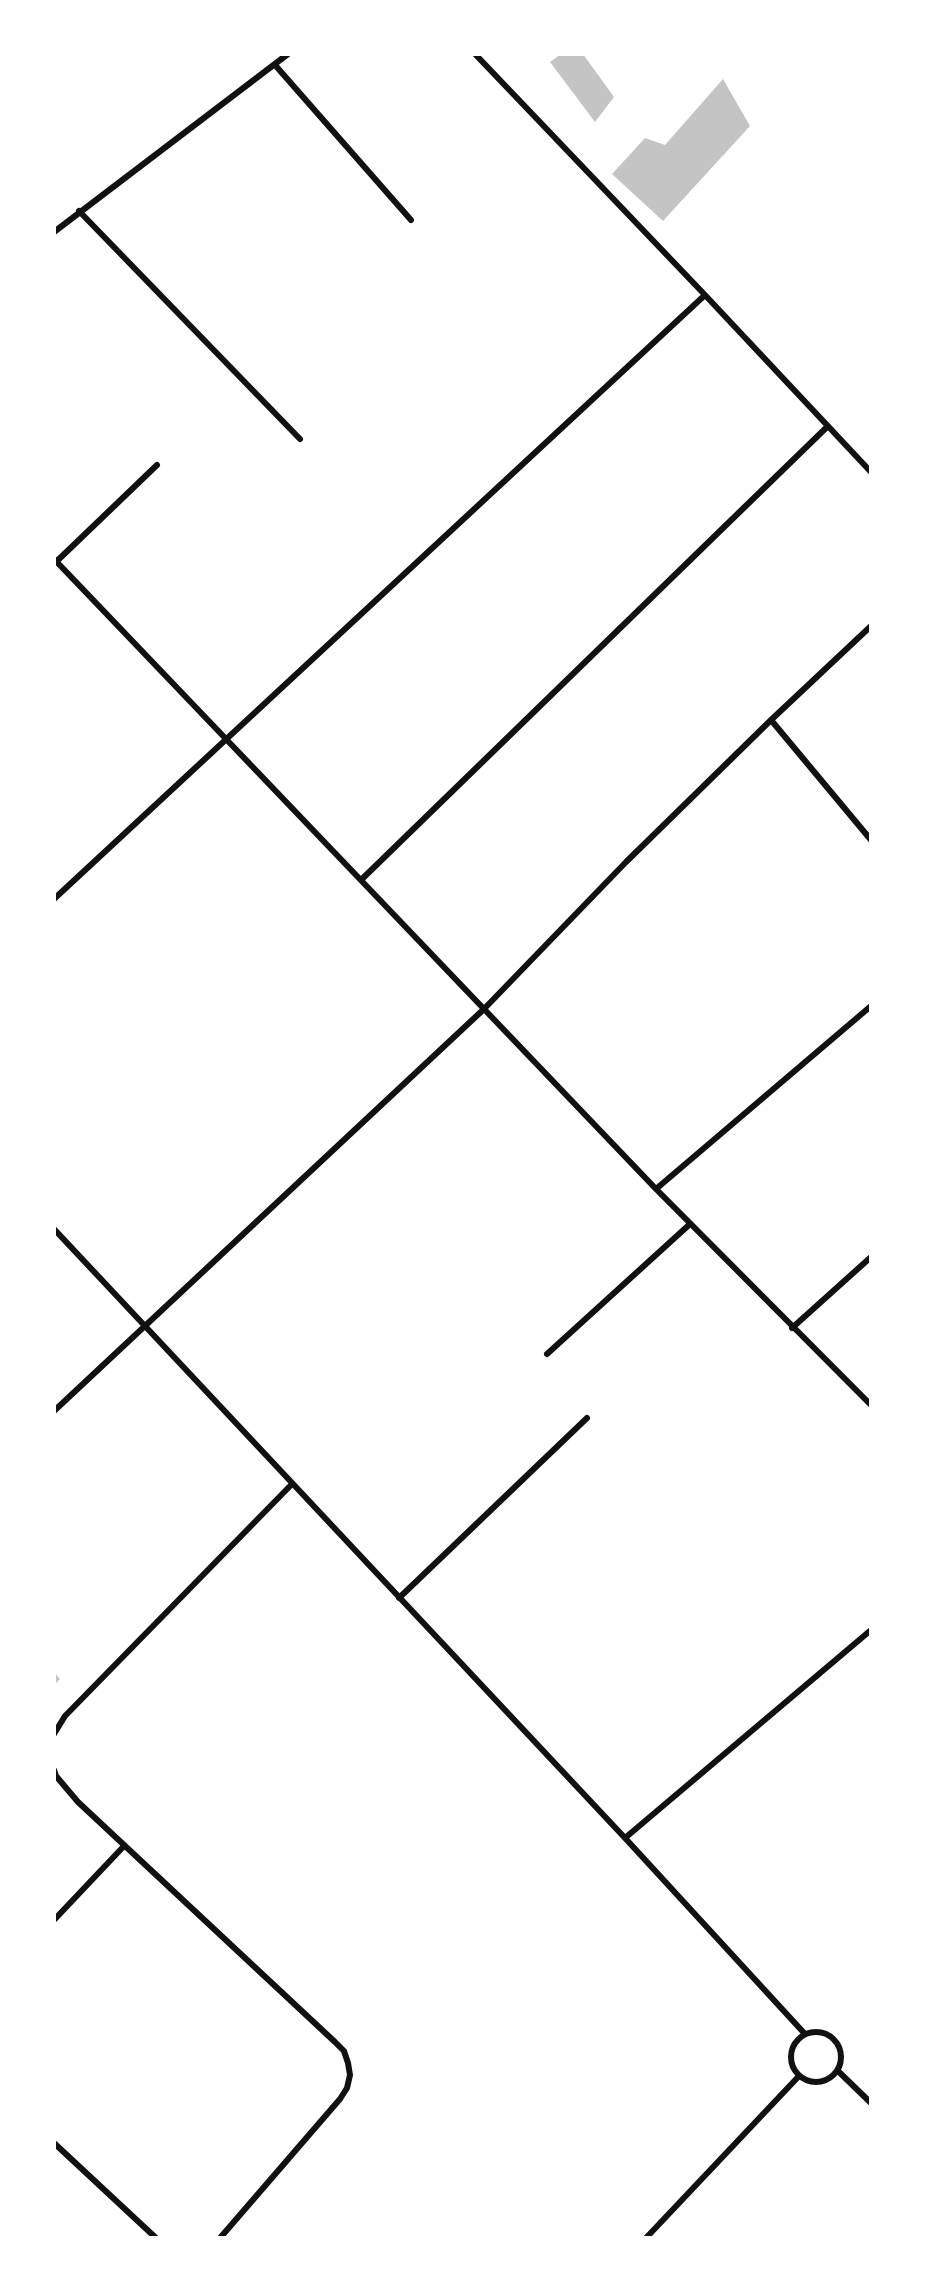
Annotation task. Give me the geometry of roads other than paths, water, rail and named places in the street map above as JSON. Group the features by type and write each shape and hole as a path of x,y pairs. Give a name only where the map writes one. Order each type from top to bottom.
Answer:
{"street":[{"path":"54,232 288,54"},
{"path":"475,54 871,472"},
{"path":"275,65 411,220"},
{"path":"79,211 300,439"},
{"path":"54,899 705,295"},
{"path":"362,879 828,426"},
{"path":"157,465 55,560 656,1189 871,1405"},
{"path":"54,1411 484,1009 626,862 771,720 871,627"},
{"path":"771,720 871,840"},
{"path":"656,1189 871,1006"},
{"path":"548,1354 690,1224"},
{"path":"54,1229 625,1838 805,2034"},
{"path":"792,1328 871,1257"},
{"path":"399,1598 586,1418"},
{"path":"54,1734 65,1716 292,1484"},
{"path":"625,1838 871,1630"},
{"path":"54,1770 56,1776 78,1803 344,2051 348,2063 348,2082 340,2099 220,2238"},
{"path":"54,1920 124,1846"},
{"path":"819,2032 833,2038 841,2049 842,2057 838,2071 824,2082 806,2081 798,2076 791,2062 794,2046 805,2034 819,2032"},
{"path":"838,2071 871,2103"},
{"path":"646,2238 798,2076"},
{"path":"54,2143 156,2238"}]}
